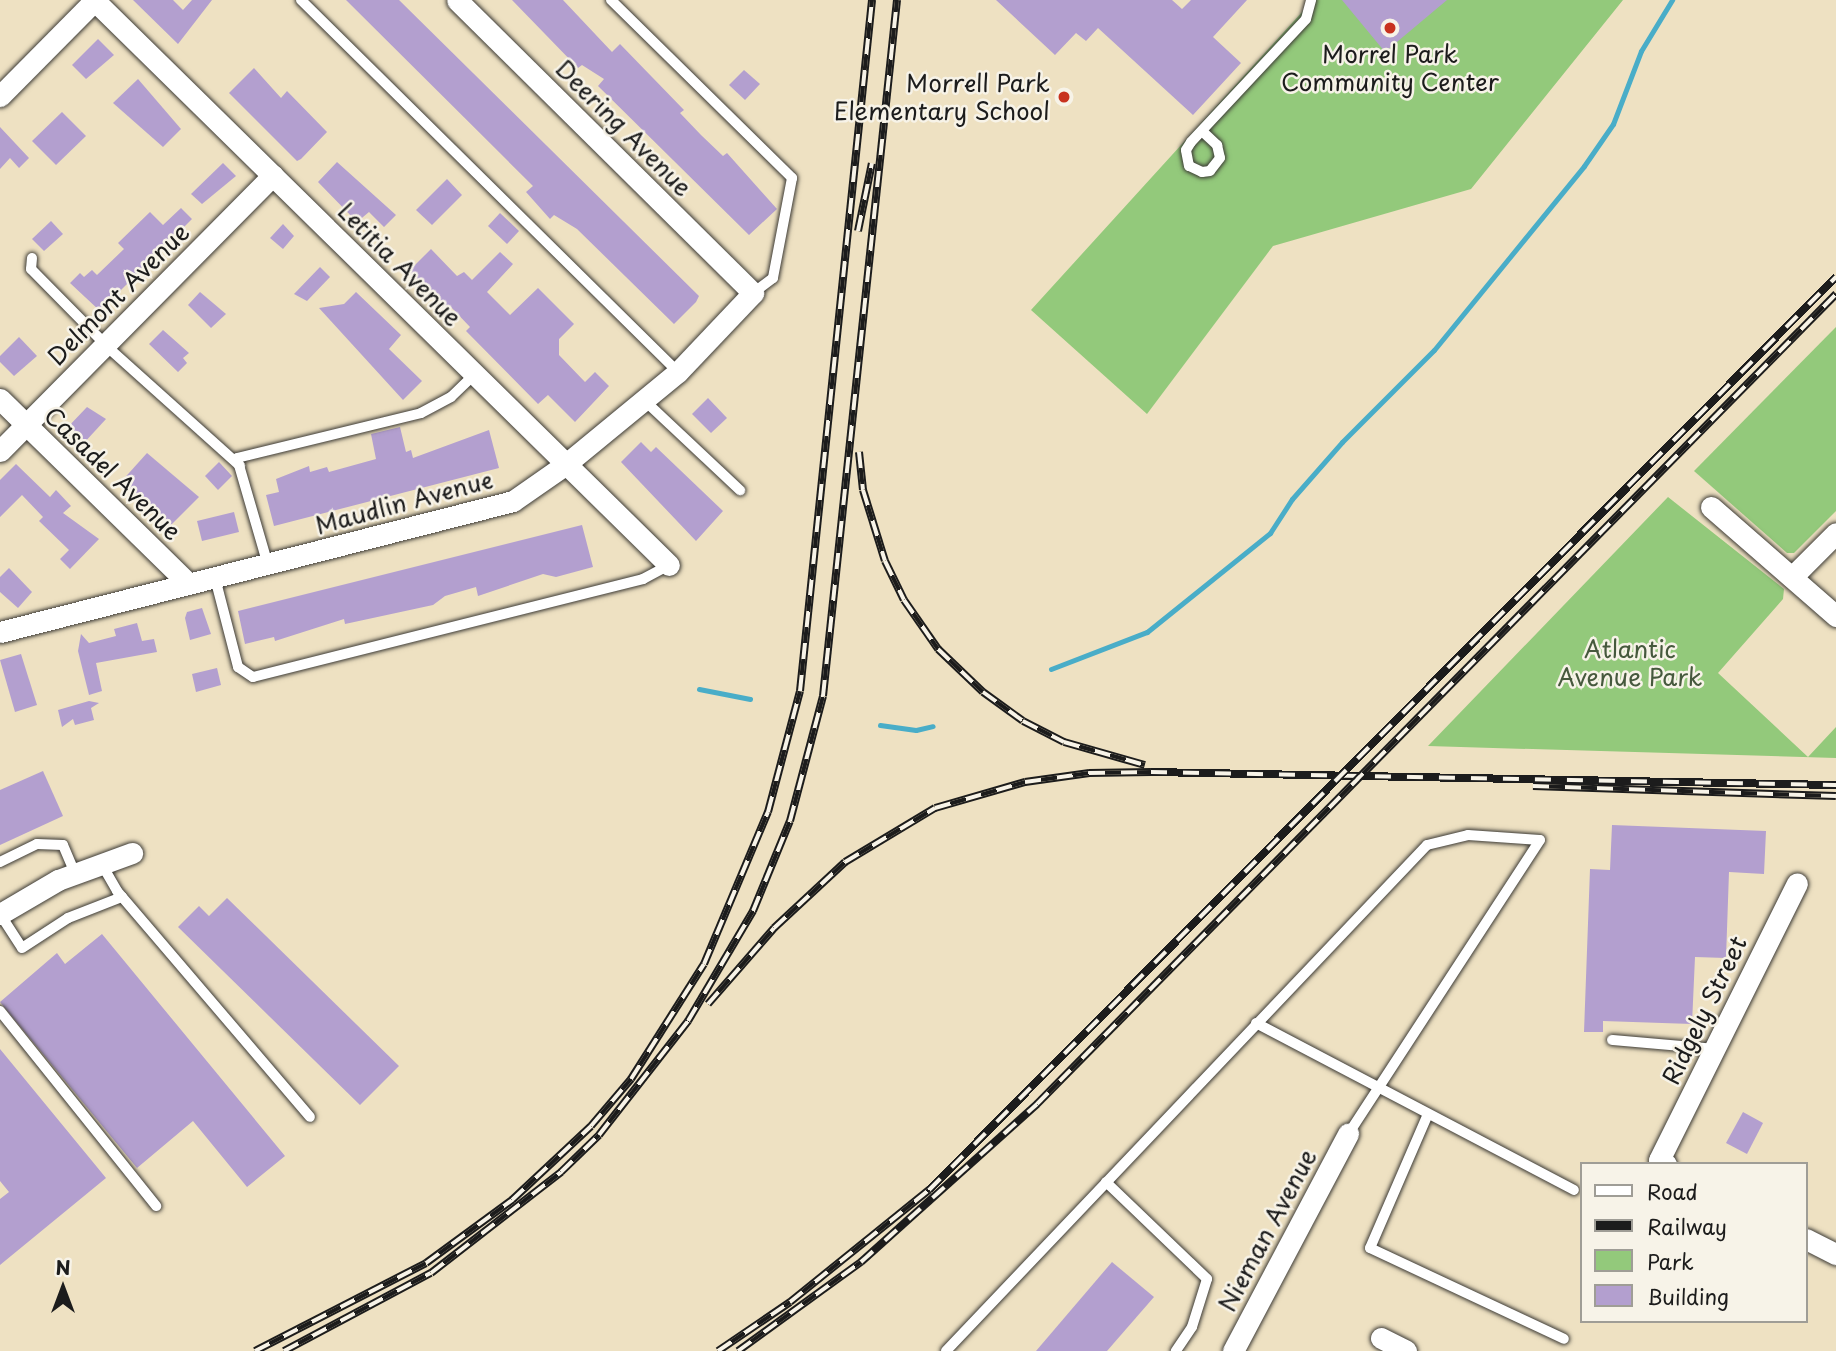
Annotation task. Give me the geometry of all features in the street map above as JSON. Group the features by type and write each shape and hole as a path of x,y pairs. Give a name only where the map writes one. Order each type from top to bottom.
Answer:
{"street":[{"path":"0,96 94,0"},
{"name":"Letitia Avenue","path":"94,0 669,565"},
{"name":"Deering Avenue","path":"457,0 753,293"},
{"name":"Delmont Avenue","path":"0,451 273,175"},
{"name":"Maudlin Avenue","path":"0,632 494,508 529,492 645,400 678,372 753,293"},
{"name":"Casadel Avenue","path":"0,399 189,584"},
{"path":"1711,507 1836,616"},
{"path":"1792,577 1836,533"},
{"path":"0,914 75,873 132,853"},
{"name":"Ridgely Street","path":"1662,1162 1714,1049 1797,883"},
{"name":"Nieman Avenue","path":"1233,1351 1348,1134"},
{"path":"1808,1240 1836,1254"},
{"path":"1381,1338 1406,1351"}],"lane":[{"path":"301,0 678,372"},
{"path":"611,0 792,178 774,278 753,293"},
{"path":"1202,131 1306,19 1311,0"},
{"path":"32,258 31,269 106,343 240,466"},
{"path":"268,565 237,458 421,413 452,397 475,374"},
{"path":"645,400 740,490"},
{"path":"215,578 238,667 253,677 643,579 669,565"},
{"path":"946,1351 1427,845 1468,835 1540,840 1348,1134"},
{"path":"0,862 37,844 63,845 75,873"},
{"path":"101,863 122,897 310,1117"},
{"path":"0,914 22,948 68,918 122,897"},
{"path":"0,1010 156,1206"},
{"path":"1256,1023 1574,1190"},
{"path":"1612,1041 1714,1049"},
{"path":"1428,1114 1370,1248 1564,1339"},
{"path":"1106,1182 1206,1279 1192,1327 1176,1351"}],"green space":[{"path":"1313,0 1623,0 1471,189 1273,246 1147,414 1031,310"},
{"path":"1836,327 1836,511 1794,553 1787,553 1694,471"},
{"name":"Atlantic Avenue Park","path":"1668,497 1784,589 1783,599 1718,673 1808,757 1836,727 1836,758 1428,746"}],"building":[{"path":"133,0 173,0 183,10 192,0 212,0 178,44"},
{"path":"346,0 399,0 699,296 696,302 674,324 577,229 554,215 550,219 526,192 533,186"},
{"path":"512,0 563,0 612,52 620,44 684,110 680,113 723,156 727,153 777,209 749,235 598,86 604,79 582,65 578,68"},
{"path":"996,0 1172,0 1182,9 1191,0 1247,0 1213,37 1241,63 1193,115 1098,28 1086,41 1076,33 1055,55"},
{"name":"Morrel Park Community Center","path":"1342,0 1447,0 1385,52"},
{"path":"98,39 114,55 86,79 72,65"},
{"path":"254,68 281,98 287,91 327,132 297,161 229,93"},
{"path":"744,70 760,84 745,100 729,85"},
{"path":"138,79 181,129 163,147 113,103"},
{"path":"62,112 86,136 56,165 32,141"},
{"path":"0,127 29,158 19,168 10,158 0,169"},
{"path":"337,162 396,215 384,227 369,212 357,222 318,182"},
{"path":"223,163 236,176 202,204 191,194"},
{"path":"447,179 462,195 432,225 416,210"},
{"path":"181,208 192,219 100,311 70,283 80,273 84,277 92,270 97,275 124,249 118,243 150,212 163,225"},
{"path":"500,213 519,231 507,244 488,226"},
{"path":"51,221 63,234 44,251 32,239"},
{"path":"283,224 294,236 283,249 270,238"},
{"path":"431,249 457,276 464,272 472,280 500,252 513,264 487,292 510,315 538,288 574,324 559,339 559,355 585,382 595,372 609,386 575,422 548,395 538,404 466,331 470,327 450,306 445,311 408,272"},
{"path":"320,267 330,277 307,301 294,294"},
{"path":"200,292 226,314 211,328 188,305"},
{"path":"356,292 401,335 389,349 422,381 403,400 319,308 344,304"},
{"path":"163,330 189,353 183,358 187,363 178,372 149,344"},
{"path":"19,337 37,356 14,376 0,362 0,356"},
{"path":"708,398 727,418 711,433 692,414"},
{"path":"87,407 106,419 83,444 66,429"},
{"path":"400,427 406,452 411,450 413,458 489,430 499,468 274,526 266,495 279,492 276,479 309,466 310,472 327,467 329,472 376,459 371,434"},
{"path":"641,442 651,452 656,447 723,511 696,541 621,462"},
{"path":"147,453 199,497 169,527 120,483"},
{"path":"219,462 232,476 218,490 205,476"},
{"path":"16,464 50,497 56,490 71,506 63,513 99,539 70,569 60,559 69,550 39,521 43,517 22,495 0,517 0,480"},
{"path":"234,512 239,532 202,541 197,521"},
{"path":"582,525 593,567 556,577 543,574 478,596 476,587 445,596 433,605 345,624 344,619 275,641 274,637 245,644 238,611"},
{"path":"9,568 32,592 18,608 0,592 0,577"},
{"path":"202,608 211,634 190,640 185,618 187,612"},
{"path":"137,623 142,641 154,639 157,652 96,663 102,691 89,695 78,651 81,634 89,643 116,636 114,629"},
{"path":"21,654 37,705 15,712 0,660"},
{"path":"217,668 221,685 196,692 192,674"},
{"path":"89,701 99,703 91,708 94,720 75,725 73,719 62,727 58,710"},
{"path":"43,771 63,816 0,845 0,790"},
{"path":"1612,825 1766,831 1764,874 1729,872 1726,958 1695,957 1692,1024 1603,1021 1603,1032 1584,1032 1590,869 1610,870"},
{"path":"227,898 399,1066 360,1105 178,927 199,906 209,916"},
{"path":"102,934 285,1156 247,1187 193,1121 137,1168 0,1002 57,953 65,964"},
{"path":"0,1049 106,1178 0,1265 0,1199 9,1192 0,1181"},
{"path":"1743,1112 1763,1123 1747,1154 1726,1143"},
{"path":"1112,1262 1154,1297 1107,1351 1036,1351"}],"waterway":[{"path":"1051,669 1147,632 1270,533 1292,499 1342,442 1434,350 1584,166 1613,124 1641,51 1672,0"},
{"path":"699,689 750,699"},
{"path":"880,725 916,730 933,726"}],"railway":[{"path":"255,1351 426,1263 512,1200 591,1126 631,1079 704,964 768,812 800,691 872,0"},
{"path":"284,1351 431,1273 561,1172 599,1135 688,1021 753,911 790,821 823,696 897,0"},
{"path":"858,231 872,163"},
{"path":"718,1351 790,1302 929,1190 1836,277"},
{"path":"738,1351 861,1262 1037,1104 1836,294"},
{"path":"859,452 863,490 885,561 904,600 938,649 983,692 1023,721 1064,742 1145,765"},
{"path":"708,1004 774,928 845,862 935,808 1025,782 1089,773 1151,772 1836,785"},
{"path":"1533,786 1836,796"}],"place":[{"name":"Morrel Park Community Center","path":"1390,28"},
{"name":"Morrell Park Elementary School","path":"1064,97"}]}
